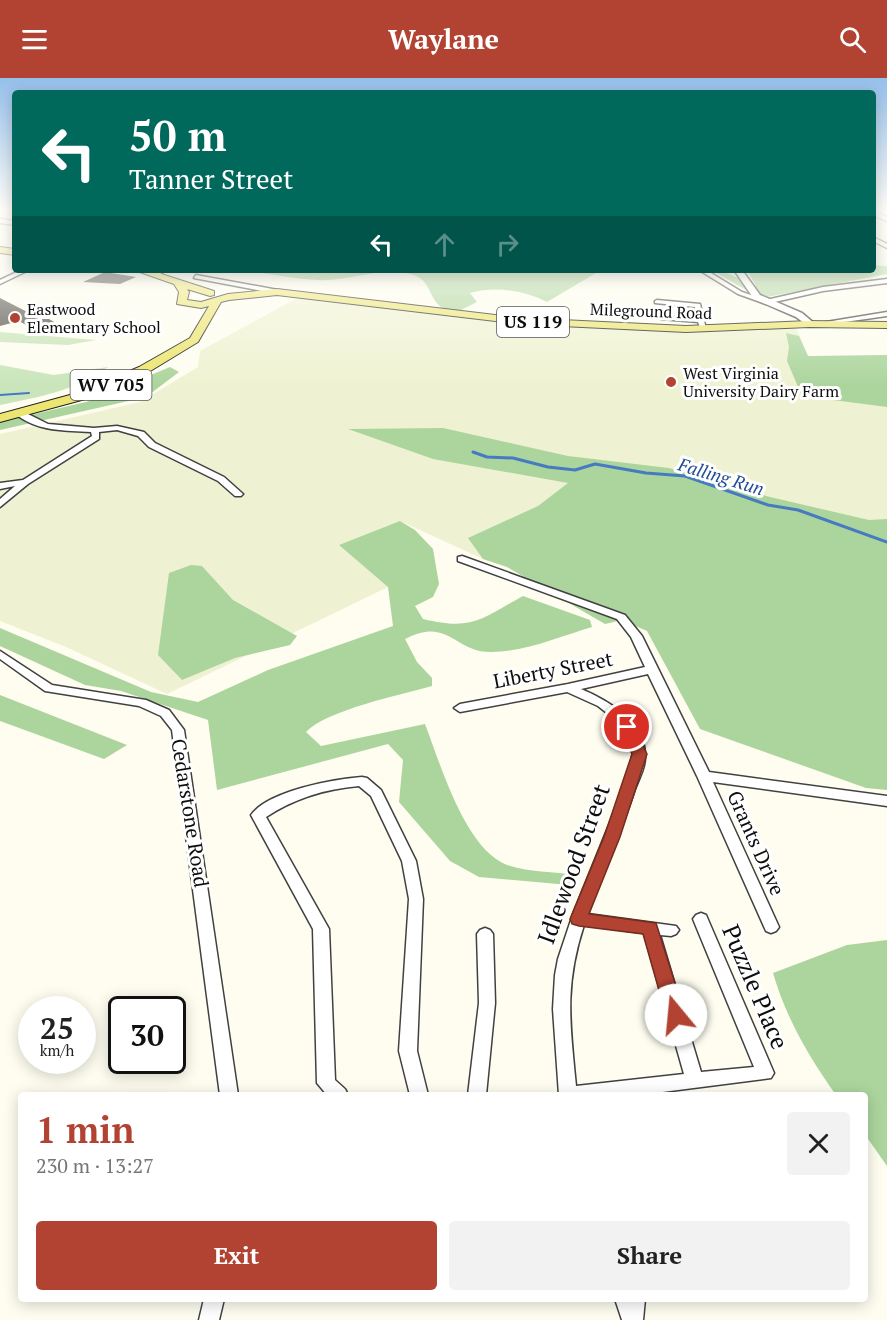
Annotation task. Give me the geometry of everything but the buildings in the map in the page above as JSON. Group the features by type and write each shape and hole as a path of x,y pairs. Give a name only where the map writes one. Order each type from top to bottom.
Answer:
{"main road":[{"name":"Mileground Road","path":"162,273 177,282 215,297 278,292 481,318 701,324 811,324"},
{"path":"177,282 186,301 200,311 207,322 223,306 237,300 270,295 319,296"},
{"path":"186,301 215,297"},
{"name":"WV 705","path":"0,418 85,395 129,378 183,348 194,340 207,322 215,297"},
{"name":"US 119","path":"811,324 887,325"}],"street":[{"path":"0,280 19,273"},
{"path":"707,273 746,296 800,315 811,324 887,314"},
{"path":"740,273 757,297 766,302 823,289 887,281"},
{"name":"Mileground Road","path":"196,277 278,292"},
{"path":"665,323 656,299 698,305 701,324"},
{"path":"21,414 36,425 49,429 117,428 141,434 152,445 221,479 238,494"},
{"path":"0,504 25,482 96,437 94,430"},
{"path":"0,486 25,482"},
{"name":"Grants Drive","path":"462,559 621,617 636,636 653,669 680,731 704,776 771,927"},
{"name":"Cedarstone Road","path":"0,654 49,688 142,703 165,713 178,730 229,1092"},
{"name":"Liberty Street","path":"460,708 653,669"},
{"name":"Idlewood Street","path":"568,688 602,701 621,717 634,737 640,754 612,837 579,919 561,987 568,1092"},
{"path":"704,776 887,801"},
{"path":"336,1092 326,1083 321,929 258,815 282,799 311,789 331,783 362,782 376,793 409,861 416,899 408,1051 417,1092"},
{"path":"579,919 671,930"},
{"name":"Puzzle Place","path":"695,1081 765,1073 701,919"},
{"path":"595,1092 695,1081 650,928"},
{"path":"477,1092 487,1003 485,934"},
{"path":"209,1320 213,1302"},
{"path":"626,1302 633,1320"},
{"path":"633,1320 635,1302"}],"green space":[{"path":"876,269 887,269 887,274 767,297 748,291 716,273 727,273 756,286 749,273 876,273"},
{"path":"262,273 376,273 329,280"},
{"path":"404,273 596,273 547,302 519,292 489,290 470,293 477,302 461,310 447,310 440,306 423,281"},
{"path":"297,298 514,322 615,328 796,327 808,356 813,359 887,359 887,548 605,624 507,567 483,559 400,521 388,587 167,694 66,647 0,621 0,434 140,402 198,367 200,351"},
{"path":"0,332 96,340 68,345 0,342"},
{"path":"786,333 799,336 808,356 887,355 887,407 802,396 787,361 789,347"},
{"path":"0,365 54,375 108,367 84,382 70,387 0,405"},
{"path":"170,367 179,372 146,397 0,430 0,422 86,402"},
{"path":"443,428 568,456 669,468 770,497 869,520 887,519 887,790 866,788 700,729 647,631 622,620 605,624 507,567 483,559 468,538 538,506 568,483 433,459 348,429"},
{"path":"400,521 415,530 433,549 439,584 433,597 415,606 423,619 454,624 476,621 523,596 590,620 592,627 530,646 492,652 479,651 442,633 432,631 420,633 405,639 417,662 432,678 432,686 347,710 316,724 306,732 321,746 425,724 446,782 467,824 479,842 492,856 507,865 576,875 569,885 479,877 450,861 399,802 403,760 388,744 217,790 208,720 121,691 85,685 0,646 0,628 151,692 198,702 268,670 393,626 388,587 339,545"},
{"path":"191,565 202,566 233,600 297,636 290,645 235,658 182,680 158,655 169,573"},
{"path":"0,695 127,745 104,759 0,721"},
{"path":"887,940 887,1166 868,1139 868,1092 834,1092 799,1037 773,973 847,945"}],"waterway":[{"path":"0,395 29,393"},
{"name":"Falling Run","path":"473,452 487,457 513,458 548,467 575,470 595,464 646,473 685,476 768,505 798,510 887,542"}],"place":[{"name":"Eastwood Elementary School","path":"15,318"},
{"name":"West Virginia University Dairy Farm","path":"671,382"}],"route":[{"path":"627,727 634,737 640,754 612,837 579,919 650,928 676,1015"}]}
